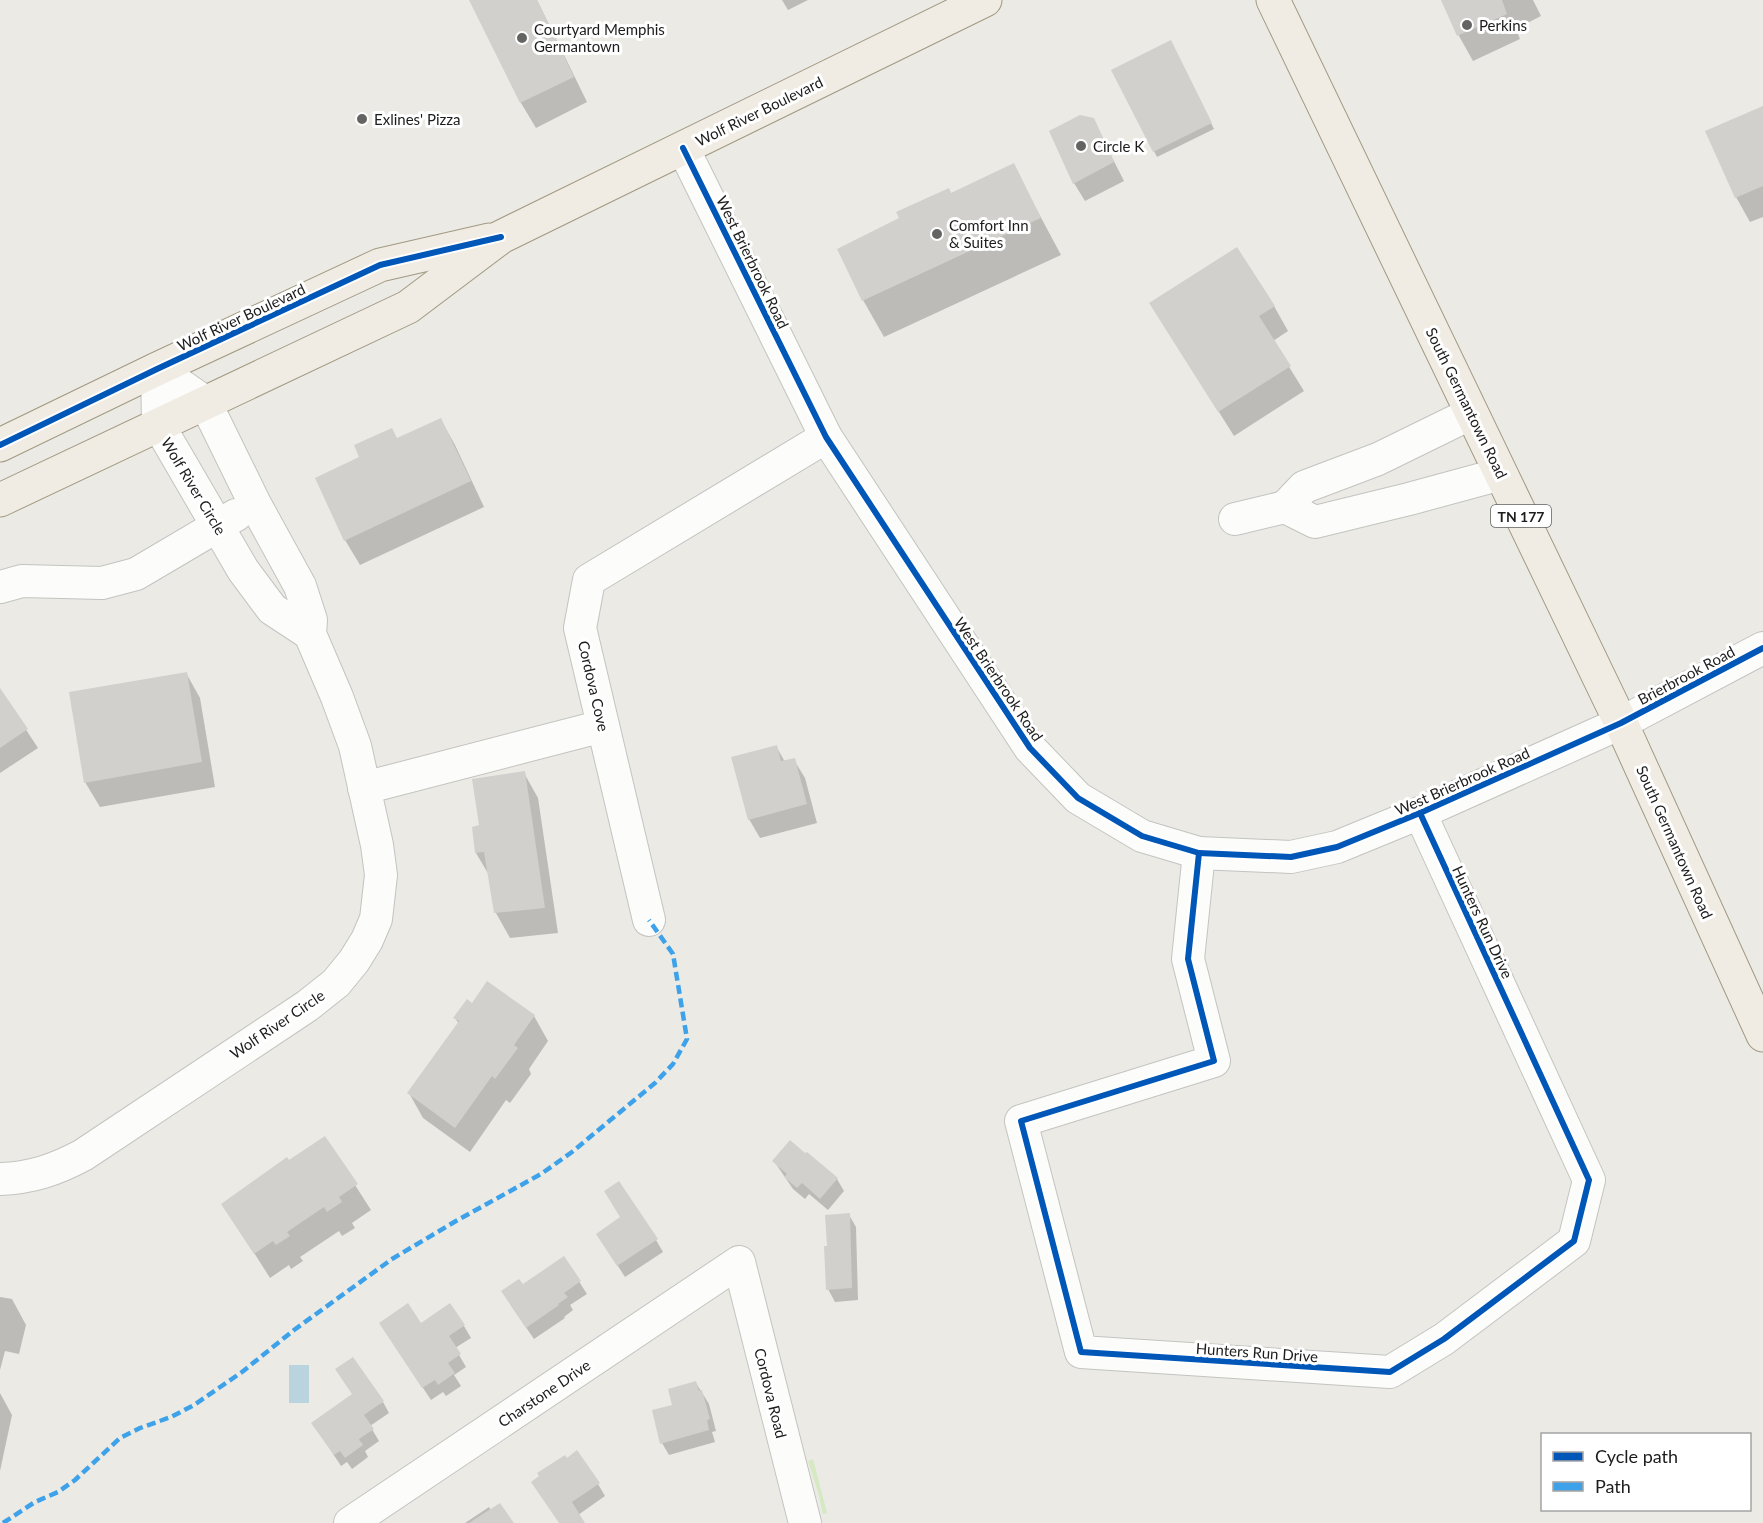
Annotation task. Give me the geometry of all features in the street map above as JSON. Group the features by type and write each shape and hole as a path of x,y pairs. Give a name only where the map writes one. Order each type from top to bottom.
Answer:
{"main road":[{"name":"Wolf River Boulevard","path":"0,500 408,307 501,237 985,0"},
{"name":"South Germantown Road","path":"1273,0 1621,723 1763,1035"},
{"name":"Wolf River Boulevard","path":"0,445 380,265 501,237"}],"street":[{"name":"West Brierbrook Road","path":"684,148 826,437 1029,748 1078,798 1142,836 1199,853 1291,856 1337,847 1420,813 1621,723"},
{"name":"Wolf River Circle","path":"10,1179 59,1168 83,1155 307,1006 336,983 354,961 376,919 381,875 355,746 310,634 311,620 300,586 255,504 205,402 157,369"},
{"name":"Wolf River Circle","path":"157,369 158,424 243,570 272,609 310,634"},
{"path":"1235,519 1286,507 1304,487 1378,459 1472,413"},
{"name":"Cordova Cove","path":"649,920 580,628 589,580 826,437"},
{"path":"1286,507 1315,522 1501,474"},
{"path":"0,586 22,581 102,583 136,574 255,504"},
{"name":"Brierbrook Road","path":"1621,723 1763,648"},
{"path":"364,788 603,726"},
{"name":"Hunters Run Drive","path":"1199,853 1188,959 1214,1061 1021,1121 1081,1352 1390,1372 1444,1339 1574,1241 1589,1180 1420,813"},
{"name":"Charstone Drive","path":"350,1523 738,1262"},
{"name":"Cordova Road","path":"738,1262 804,1523"}],"green space":[{"path":"813,1459 827,1513 823,1514 808,1461"}],"water":[{"path":"289,1365 309,1365 309,1403 289,1403"}],"building":[{"name":"Courtyard Memphis Germantown","path":"469,0 537,0 574,77 520,103"},
{"name":"Perkins","path":"1441,0 1502,0 1507,14 1457,36"},
{"name":"Circle K","path":"1171,40 1212,123 1153,152 1111,70"},
{"path":"1763,106 1763,186 1735,198 1705,131"},
{"name":"Circle K","path":"1080,115 1094,118 1114,162 1073,184 1049,131"},
{"name":"Comfort Inn & Suites","path":"1014,163 1041,218 862,301 837,249 899,218 896,212 949,188 951,193"},
{"path":"1237,247 1275,306 1259,316 1291,366 1218,412 1149,303"},
{"path":"441,418 471,481 344,541 315,478 359,457 354,445 392,428 397,438"},
{"path":"187,672 202,762 84,783 69,692"},
{"path":"0,688 28,729 0,748"},
{"path":"777,745 781,761 795,758 807,804 748,820 731,757"},
{"path":"525,771 545,908 494,913 484,852 475,853 472,827 479,825 472,779"},
{"path":"487,981 535,1015 514,1045 518,1048 495,1079 492,1076 455,1128 407,1093 459,1021 453,1018 467,999 472,1003"},
{"path":"325,1136 358,1184 339,1197 342,1202 327,1212 324,1207 287,1232 290,1236 276,1245 273,1241 254,1254 221,1204 287,1157 289,1160"},
{"path":"790,1140 838,1178 820,1199 802,1183 797,1188 784,1177 787,1174 772,1161"},
{"path":"619,1181 658,1239 617,1266 596,1234 620,1217 604,1191"},
{"path":"850,1213 852,1288 826,1290 825,1215"},
{"path":"564,1256 581,1281 564,1293 568,1297 559,1305 526,1328 501,1291 519,1279 523,1284"},
{"path":"408,1303 421,1323 450,1303 465,1325 449,1336 461,1354 448,1363 455,1373 438,1385 435,1380 422,1388 379,1323"},
{"path":"353,1357 384,1401 364,1415 374,1429 359,1439 363,1445 345,1458 340,1451 334,1455 311,1423 352,1394 335,1369"},
{"path":"696,1381 699,1391 702,1390 710,1419 707,1420 709,1430 660,1444 652,1410 672,1405 668,1389"},
{"path":"577,1450 600,1483 572,1502 585,1523 559,1523 531,1482 539,1476 537,1473 565,1455 567,1458"},
{"path":"500,1503 514,1523 469,1523"}],"marked path":[{"path":"3,1523 75,1480 120,1438 194,1405 242,1372 294,1330 392,1259 541,1174 572,1152 655,1083 673,1064 687,1039 673,954 649,920"}],"cycle path":[{"path":"683,148 826,437 1030,748 1078,798 1142,836 1199,853 1291,857 1337,847 1420,813 1621,723 1763,648"},
{"path":"0,445 380,265 501,237"},
{"path":"1199,853 1188,959 1214,1061 1021,1121 1081,1352 1390,1372 1444,1339 1574,1241 1589,1180 1420,813"}],"place":[{"name":"Perkins","path":"1467,25"},
{"name":"Courtyard Memphis Germantown","path":"522,38"},
{"name":"Exlines' Pizza","path":"362,119"},
{"name":"Circle K","path":"1081,146"},
{"name":"Comfort Inn & Suites","path":"937,234"}]}
